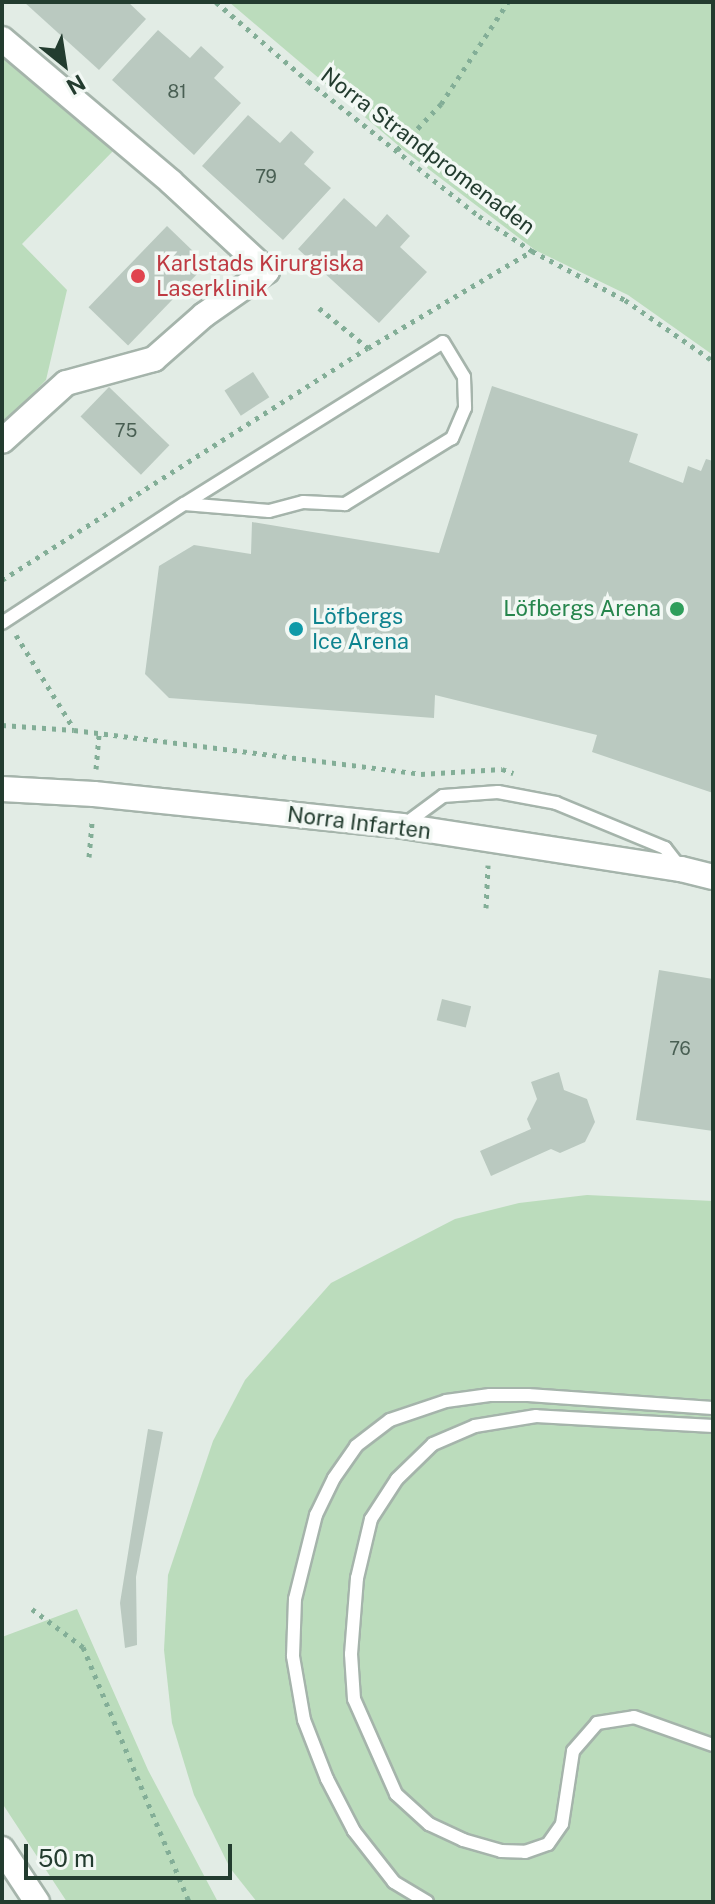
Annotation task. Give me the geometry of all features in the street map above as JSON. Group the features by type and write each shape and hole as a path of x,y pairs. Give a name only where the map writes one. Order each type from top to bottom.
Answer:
{"street":[{"path":"2,39 171,182 267,271 204,315 154,359 66,383 2,441"},
{"name":"Norra Infarten","path":"2,789 94,794 402,826 681,869 713,877"},
{"path":"2,1849 37,1902"}],"lane":[{"path":"4,622 184,504 443,342 464,377 465,408 452,438 345,504 303,502 269,511 184,504"},
{"path":"402,826 443,796 498,792 556,803 665,848 681,869"},
{"path":"427,1902 394,1882 354,1831 327,1779 304,1720 293,1656 295,1599 316,1515 334,1478 356,1446 390,1420 446,1401 490,1395 528,1395 713,1408"},
{"path":"713,1426 536,1416 475,1426 433,1444 397,1479 371,1519 357,1578 351,1654 354,1699 396,1794 429,1824 463,1840 501,1851 525,1852 548,1844 562,1824 573,1751 597,1723 634,1717 713,1745"}],"path":[{"name":"Norra Strandpromenaden","path":"216,2 479,216 532,251 625,300 713,361"},
{"path":"397,150 441,104 508,2"},
{"path":"2,580 368,348 532,251"},
{"path":"319,308 368,348"},
{"path":"4,622 74,730"},
{"path":"2,725 74,730 421,774 502,769 516,774"},
{"path":"96,765 99,735"},
{"path":"89,857 92,823"},
{"path":"32,1609 83,1647 189,1902"}],"green space":[{"path":"229,2 713,2 713,355 628,295 535,250 406,152"},
{"path":"2,50 114,150 22,244 67,290 46,380 2,426"},
{"path":"587,1195 713,1201 713,1902 257,1902 230,1868 194,1795 172,1723 164,1650 168,1575 213,1441 245,1380 331,1283 455,1219 519,1203"},
{"path":"77,1609 148,1770 218,1902 67,1902 2,1803 2,1637"}],"building":[{"path":"24,2 128,2 146,19 99,70"},
{"path":"158,30 190,58 201,46 224,67 214,78 241,103 194,155 112,80"},
{"path":"248,115 280,143 291,131 314,152 304,164 331,188 283,240 202,166"},
{"path":"344,198 376,227 387,214 410,236 400,247 427,272 379,323 298,249"},
{"path":"167,226 207,264 128,345 89,307"},
{"path":"253,372 269,397 241,416 224,391"},
{"path":"492,386 638,434 629,462 683,483 688,466 701,471 706,459 713,461 713,793 592,752 597,735 435,695 434,718 169,698 145,674 159,566 194,545 251,554 252,522 439,553"},
{"path":"109,387 169,445 141,475 81,416"},
{"path":"659,970 713,979 713,1131 636,1120"},
{"path":"442,999 471,1006 466,1028 437,1020"},
{"path":"559,1072 564,1090 587,1099 595,1122 585,1142 560,1153 551,1149 491,1176 480,1151 531,1129 527,1119 537,1099 531,1082"},
{"path":"148,1429 163,1432 136,1577 137,1645 125,1648 120,1603"}],"place":[{"name":"Karlstads Kirurgiska Laserklinik","path":"138,276"},
{"name":"Löfbergs Arena","path":"677,609"},
{"name":"Löfbergs Ice Arena","path":"296,629"}]}
